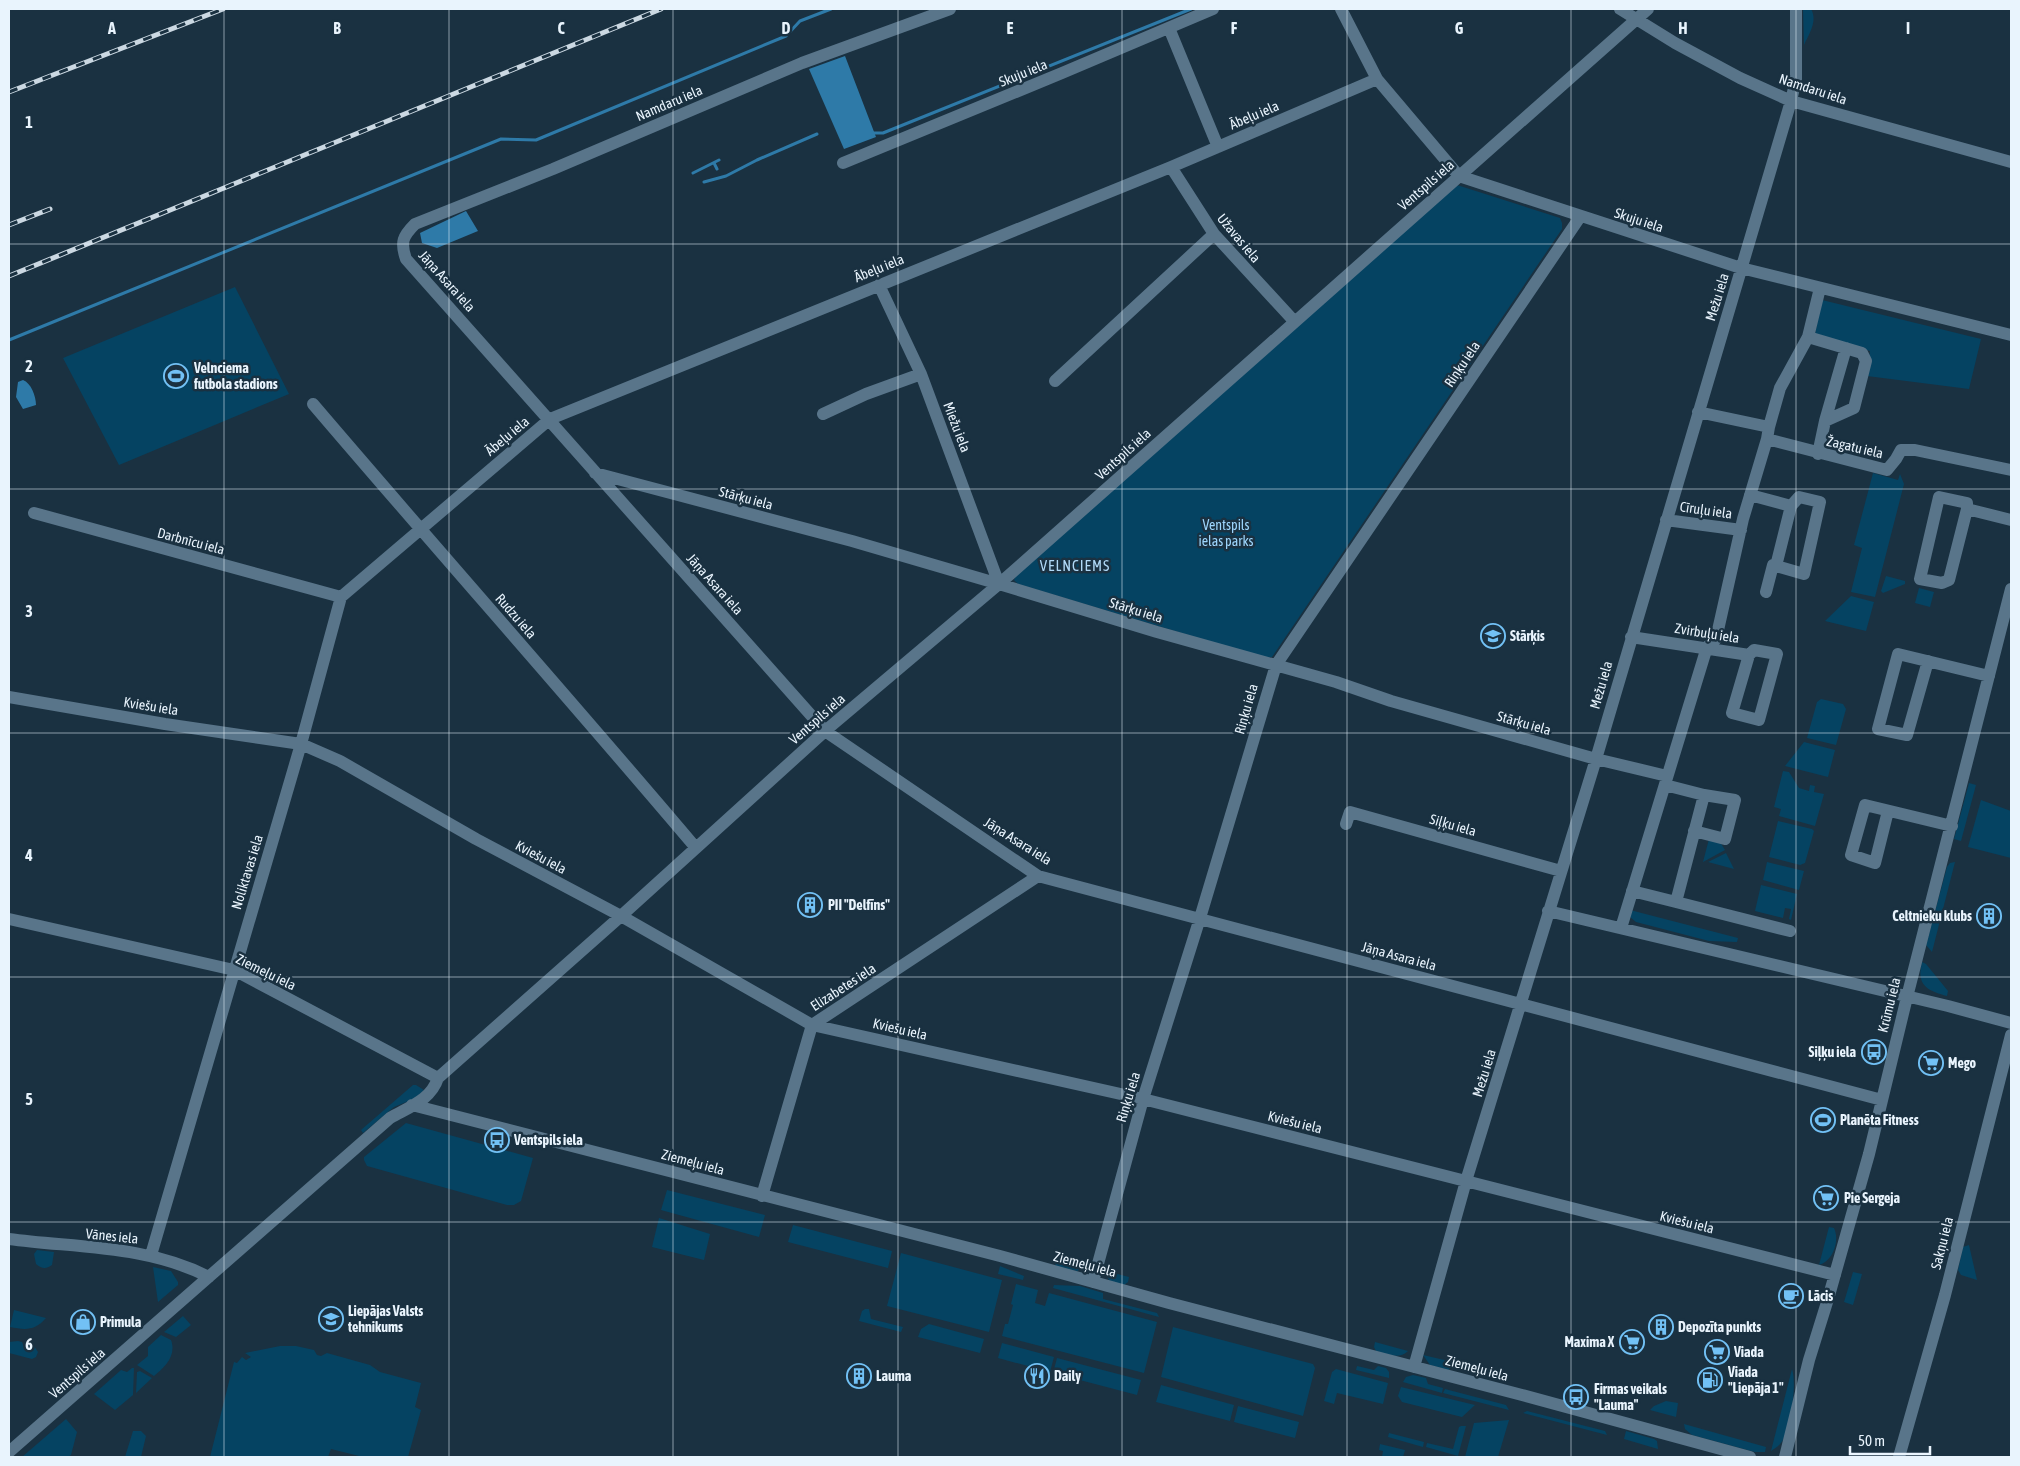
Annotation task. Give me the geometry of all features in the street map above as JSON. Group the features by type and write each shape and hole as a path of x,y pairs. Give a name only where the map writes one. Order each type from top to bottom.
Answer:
{"street":[{"name":"Namdaru iela","path":"404,234 415,224 553,169 802,63 950,9"},
{"name":"Skuju iela","path":"843,163 1213,9"},
{"path":"1342,9 1377,79 1459,176"},
{"name":"Namdaru iela","path":"1620,9 1740,78 1791,102 2011,162"},
{"name":"Ventspils iela","path":"9,1452 390,1118 427,1097 438,1078 621,916 825,731 999,584 1648,9"},
{"name":"Mežu iela","path":"1414,1367 1466,1182 1596,758 1791,102 1796,79 1796,9"},
{"path":"1169,28 1218,147"},
{"name":"Ābeļu iela","path":"420,529 550,419 1171,167 1377,79"},
{"name":"Užavas iela","path":"1171,167 1214,234 1294,321"},
{"name":"Skuju iela","path":"1459,176 1741,268 2011,335"},
{"name":"Riņķu iela","path":"1093,1282 1143,1098 1200,918 1276,665 1580,217"},
{"name":"Jāņa Asara iela","path":"404,234 402,249 406,259 825,731 1038,876 1882,1100"},
{"path":"1055,381 1214,234"},
{"name":"Miežu iela","path":"879,285 920,374 999,584"},
{"path":"1621,928 1707,648 1716,639 1741,530 1780,388 1808,337 1820,288"},
{"path":"1808,337 1862,353 1866,361 1854,408 1825,421"},
{"path":"1818,454 1825,421 1846,348"},
{"path":"823,414 866,394 920,374"},
{"name":"Rudzu iela","path":"313,404 606,741 696,848"},
{"name":"Žagatu iela","path":"1698,412 1768,433 1818,454 1887,470 1896,460 1901,450 1915,450 2011,470"},
{"name":"Stārķu iela","path":"595,473 842,539 999,584 1157,632 1336,682 1391,701 1596,758 1666,780 1704,795 1735,800 1725,839 1694,831"},
{"path":"1750,495 1790,506"},
{"path":"1766,592 1773,565 1776,566 1804,574 1820,502 1799,497 1790,506 1776,566"},
{"path":"1939,497 1966,503 1967,509 1949,580 1942,583 1920,578 1939,497"},
{"path":"1967,509 2011,520"},
{"name":"Darbnīcu iela","path":"34,513 341,597"},
{"name":"Cīruļu iela","path":"1666,520 1741,530"},
{"path":"341,597 420,529"},
{"name":"Krūmu iela","path":"1785,1457 1809,1360 1835,1275 1882,1100 2011,589"},
{"name":"Noliktavas iela","path":"151,1255 302,744 341,597"},
{"name":"Zvirbuļu iela","path":"1631,637 1749,655"},
{"name":"Zvirbuļu iela","path":"1754,650 1777,654 1759,720 1732,713 1749,655 1754,650"},
{"path":"1928,661 1907,735 1878,728 1898,654 1928,661 1989,676"},
{"name":"Kviešu iela","path":"9,697 158,723 302,744 340,761 812,1024 1143,1098 1835,1275"},
{"path":"1676,902 1704,795"},
{"path":"1888,811 1952,826"},
{"name":"Siļķu iela","path":"1346,824 1350,812 1561,871"},
{"name":"Elizabetes iela","path":"762,1196 812,1024 1038,876"},
{"path":"1632,891 1790,931"},
{"path":"1548,911 1907,996 2011,1024"},
{"name":"Ziemeļu iela","path":"9,919 234,970 438,1078"},
{"name":"Sakņu iela","path":"1899,1457 2005,1087 2011,1035"},
{"name":"Ziemeļu iela","path":"412,1105 1093,1282 1750,1457"},
{"name":"Vānes iela","path":"9,1239 151,1255 180,1264 208,1277"}],"green space":[{"path":"1803,9 1811,9 1814,18 1804,45"},
{"name":"Ventspils ielas parks","path":"1457,185 1560,218 1562,229 1272,657 1265,658 1018,584 1014,580 1016,575"},
{"name":"Velnciema futbola stadions","path":"235,287 289,394 119,465 63,358"},
{"path":"1822,300 1981,339 1969,389 1867,376 1870,351 1815,334"},
{"path":"1873,473 1898,480 1900,474 1904,484 1875,597 1851,592 1862,548 1854,545"},
{"path":"1886,576 1905,581 1905,584 1883,593 1881,591"},
{"path":"1919,588 1934,592 1930,607 1915,603"},
{"path":"1851,596 1874,602 1866,631 1825,621"},
{"path":"1821,699 1843,704 1846,709 1836,745 1807,738 1817,702"},
{"path":"1804,742 1835,750 1828,777 1785,766"},
{"path":"1783,771 1789,772 1799,788 1809,791 1810,785 1815,786 1814,792 1824,794 1815,826 1779,816 1781,809 1774,807"},
{"path":"1969,783 1976,785 1961,841 1954,839"},
{"path":"1981,800 2011,811 2011,858 1968,847"},
{"path":"1778,821 1814,831 1805,863 1800,865 1769,857"},
{"path":"1709,839 1720,842 1725,850 1703,862"},
{"path":"1726,853 1734,869 1708,862"},
{"path":"1767,862 1804,871 1799,890 1763,880"},
{"path":"1955,862 1932,952 1926,945 1947,867 1950,863"},
{"path":"1761,885 1797,894 1791,920 1789,919 1791,909 1785,908 1783,918 1755,911"},
{"path":"1630,910 1738,938 1737,942 1709,941 1636,922 1630,917"},
{"path":"1922,962 1926,964 1948,991 1947,996 1934,992 1922,982"},
{"path":"413,1085 424,1090 416,1098 394,1107 363,1133 361,1130"},
{"path":"406,1123 533,1158 521,1201 514,1205 507,1205 367,1166 364,1157"},
{"path":"667,1190 765,1215 759,1237 661,1210"},
{"path":"659,1218 710,1234 704,1260 652,1247"},
{"path":"793,1225 892,1251 888,1268 788,1242"},
{"path":"1829,1227 1834,1228 1836,1244 1828,1259 1819,1265"},
{"path":"1969,1245 1977,1280 1961,1275 1958,1270 1963,1247"},
{"path":"37,1250 54,1252 52,1265 44,1268 36,1264 34,1254"},
{"path":"901,1253 1002,1280 989,1332 887,1306"},
{"path":"1056,1258 1087,1266 1077,1271 1056,1266"},
{"path":"1000,1266 1024,1276 1023,1280 998,1274"},
{"path":"153,1267 171,1271 178,1282 178,1285 158,1302"},
{"path":"1102,1270 1129,1277 1128,1282 1124,1285 1110,1281"},
{"path":"1853,1272 1862,1274 1853,1305 1844,1302"},
{"path":"1016,1284 1038,1290 1035,1303 1045,1306 1049,1293 1157,1322 1144,1373 1002,1336 1005,1324 1008,1324"},
{"path":"1054,1285 1080,1286 1103,1293 1103,1299 1157,1313 1159,1317 1053,1288"},
{"path":"869,1309 871,1319 903,1327 901,1332 859,1321 862,1311"},
{"path":"14,1310 46,1318 38,1325 30,1328 10,1327"},
{"path":"183,1316 191,1325 176,1337 164,1332"},
{"path":"929,1324 984,1339 980,1353 918,1337 921,1329"},
{"path":"1173,1327 1313,1364 1315,1368 1303,1416 1161,1377"},
{"path":"161,1335 171,1340 172,1351 168,1361 154,1376 137,1365 148,1356 148,1347"},
{"path":"9,1342 22,1342 24,1347 28,1347 32,1343 38,1352 36,1357 32,1359 9,1353"},
{"path":"1375,1342 1408,1351 1397,1356 1389,1355 1376,1351 1374,1347"},
{"path":"1002,1343 1054,1357 1050,1372 998,1358"},
{"path":"280,1346 296,1346 314,1350 317,1355 321,1356 327,1353 370,1365 380,1372 421,1383 415,1407 421,1410 408,1457 363,1457 331,1449 328,1457 210,1457 234,1362 237,1363 242,1357 246,1360 251,1357 245,1353"},
{"path":"1423,1355 1453,1362 1449,1370 1430,1365"},
{"path":"1057,1358 1141,1380 1137,1395 1053,1373"},
{"path":"1457,1364 1499,1376 1497,1378 1458,1368"},
{"path":"1357,1366 1374,1370 1378,1366 1386,1368 1389,1372 1389,1378 1356,1370"},
{"path":"134,1368 133,1395 115,1410 94,1394 121,1370 127,1372"},
{"path":"1336,1369 1388,1383 1383,1404 1337,1393 1334,1404 1324,1401 1332,1372"},
{"path":"1792,1369 1794,1384 1786,1434 1782,1442 1771,1451"},
{"path":"140,1371 152,1378 136,1393 137,1372"},
{"path":"1413,1375 1426,1378 1428,1384 1443,1388 1442,1393 1403,1382 1406,1377"},
{"path":"1161,1385 1234,1405 1230,1421 1156,1402"},
{"path":"1401,1387 1475,1405 1462,1417 1402,1402 1398,1396"},
{"path":"1445,1389 1506,1405 1509,1410 1443,1393"},
{"path":"1666,1401 1678,1403 1676,1417 1650,1410 1654,1406"},
{"path":"1238,1406 1299,1422 1295,1438 1234,1422"},
{"path":"1527,1411 1605,1431 1607,1435 1523,1413"},
{"path":"66,1419 77,1432 71,1455 68,1457 22,1457"},
{"path":"1509,1420 1498,1457 1465,1457 1474,1423"},
{"path":"1684,1424 1766,1447 1765,1452 1755,1452 1692,1435 1685,1429"},
{"path":"1466,1426 1458,1456 1426,1447 1427,1443 1453,1449 1459,1427"},
{"path":"133,1431 141,1431 146,1436 141,1457 125,1457"},
{"path":"1626,1431 1654,1439 1657,1441 1658,1449 1624,1439"},
{"path":"1389,1433 1424,1442 1423,1447 1388,1437"},
{"path":"1380,1444 1405,1450 1403,1457 1382,1457 1383,1451 1379,1450"}],"shaded area":[{"path":"845,56 876,137 844,149 809,69"},
{"path":"466,211 478,231 437,248 422,243 420,233"},
{"path":"23,380 33,390 36,405 23,409 16,397 18,382"}],"waterway":[{"path":"9,340 501,139 536,140 786,36 800,21 831,9"},
{"path":"873,133 883,133 1191,9"},
{"path":"704,182 726,176 757,160 817,134"},
{"path":"693,173 719,160"},
{"path":"714,163 717,169"}],"railway":[{"path":"9,92 223,9"},
{"path":"9,276 661,9"},
{"path":"9,225 50,209"}],"place":[{"name":"Velnciema futbola stadions","path":"176,376"},
{"name":"Stārķis","path":"1493,636"},
{"name":"PII \"Delfīns\"","path":"810,905"},
{"name":"Celtnieku klubs","path":"1989,916"},
{"name":"Siļķu iela","path":"1874,1052"},
{"name":"Mego","path":"1931,1063"},
{"name":"Planēta Fitness","path":"1823,1120"},
{"name":"Ventspils iela","path":"497,1140"},
{"name":"Pie Sergeja","path":"1826,1198"},
{"name":"Lācis","path":"1791,1296"},
{"name":"Liepājas Valsts tehnikums","path":"331,1319"},
{"name":"Primula","path":"83,1322"},
{"name":"Depozīta punkts","path":"1661,1327"},
{"name":"Maxima X","path":"1632,1342"},
{"name":"Viada","path":"1717,1352"},
{"name":"Lauma","path":"859,1376"},
{"name":"Daily","path":"1037,1376"},
{"name":"Viada \"Liepāja 1\"","path":"1710,1380"},
{"name":"Firmas veikals \"Lauma\"","path":"1576,1397"}],"district":[{"name":"VELNCIEMS","path":"1075,565"}]}
